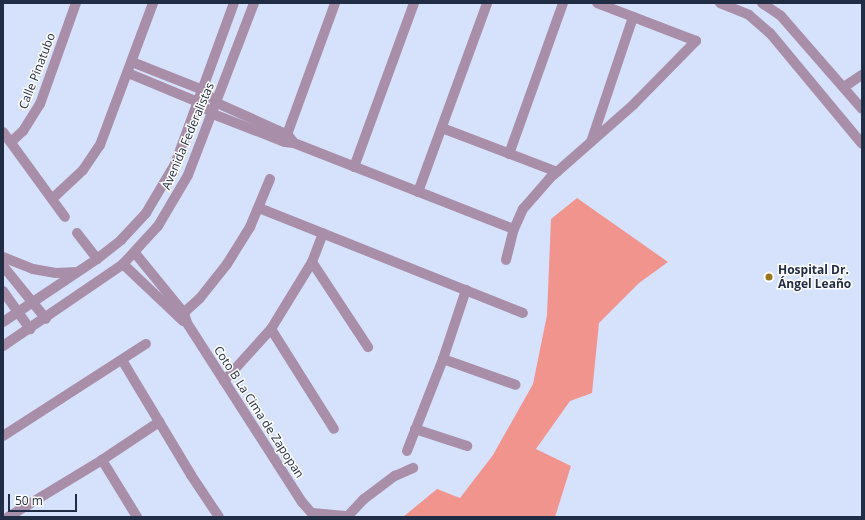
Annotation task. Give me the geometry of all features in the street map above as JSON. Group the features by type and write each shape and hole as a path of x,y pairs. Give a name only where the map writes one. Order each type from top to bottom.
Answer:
{"street":[{"name":"Calle Pinatubo","path":"11,142 23,131 40,104 76,3"},
{"path":"52,199 83,170 100,145 153,3"},
{"name":"Avenida Federalistas","path":"3,322 97,259 131,230 160,194 175,164 234,3"},
{"name":"Avenida Federalistas","path":"3,346 46,319 123,264 135,253 174,203 213,114 254,3"},
{"path":"289,140 335,3"},
{"path":"354,167 414,3"},
{"path":"418,192 487,3"},
{"path":"509,154 563,3"},
{"path":"506,260 514,229 523,209 557,172 633,105 696,41 598,3"},
{"path":"720,3 749,15 770,33 862,144"},
{"path":"762,3 781,16 860,103"},
{"path":"590,143 633,17"},
{"path":"132,62 203,90 217,103 289,140"},
{"path":"128,73 198,102 213,114 289,140 514,229"},
{"path":"844,87 862,75"},
{"path":"170,90 174,78"},
{"path":"442,128 557,172"},
{"path":"3,132 65,217"},
{"path":"183,318 227,264 259,208 270,178"},
{"path":"259,208 523,313"},
{"path":"77,233 97,259"},
{"path":"224,381 271,329 312,262 323,233"},
{"name":"Coto B La Cima de Zapopan","path":"135,253 183,318 302,502 313,515 347,516 364,499 395,476 413,468"},
{"path":"3,257 45,272 79,272"},
{"path":"312,262 368,347"},
{"name":"Coto B La Cima de Zapopan","path":"123,264 183,318"},
{"path":"3,266 46,319"},
{"path":"407,451 443,359 466,290"},
{"path":"3,291 30,329"},
{"path":"271,329 334,429"},
{"path":"3,436 146,344"},
{"path":"443,359 516,385"},
{"path":"122,360 219,517"},
{"path":"8,517 102,460 159,422"},
{"path":"415,429 466,446"},
{"path":"102,460 136,517"}],"shaded area":[{"path":"577,198 668,262 639,283 599,323 592,393 570,401 536,449 571,466 555,517 403,517 437,489 460,498 493,455 533,384 547,315 551,219"}],"place":[{"name":"Hospital Dr. Ángel Leaño","path":"769,277"}]}
